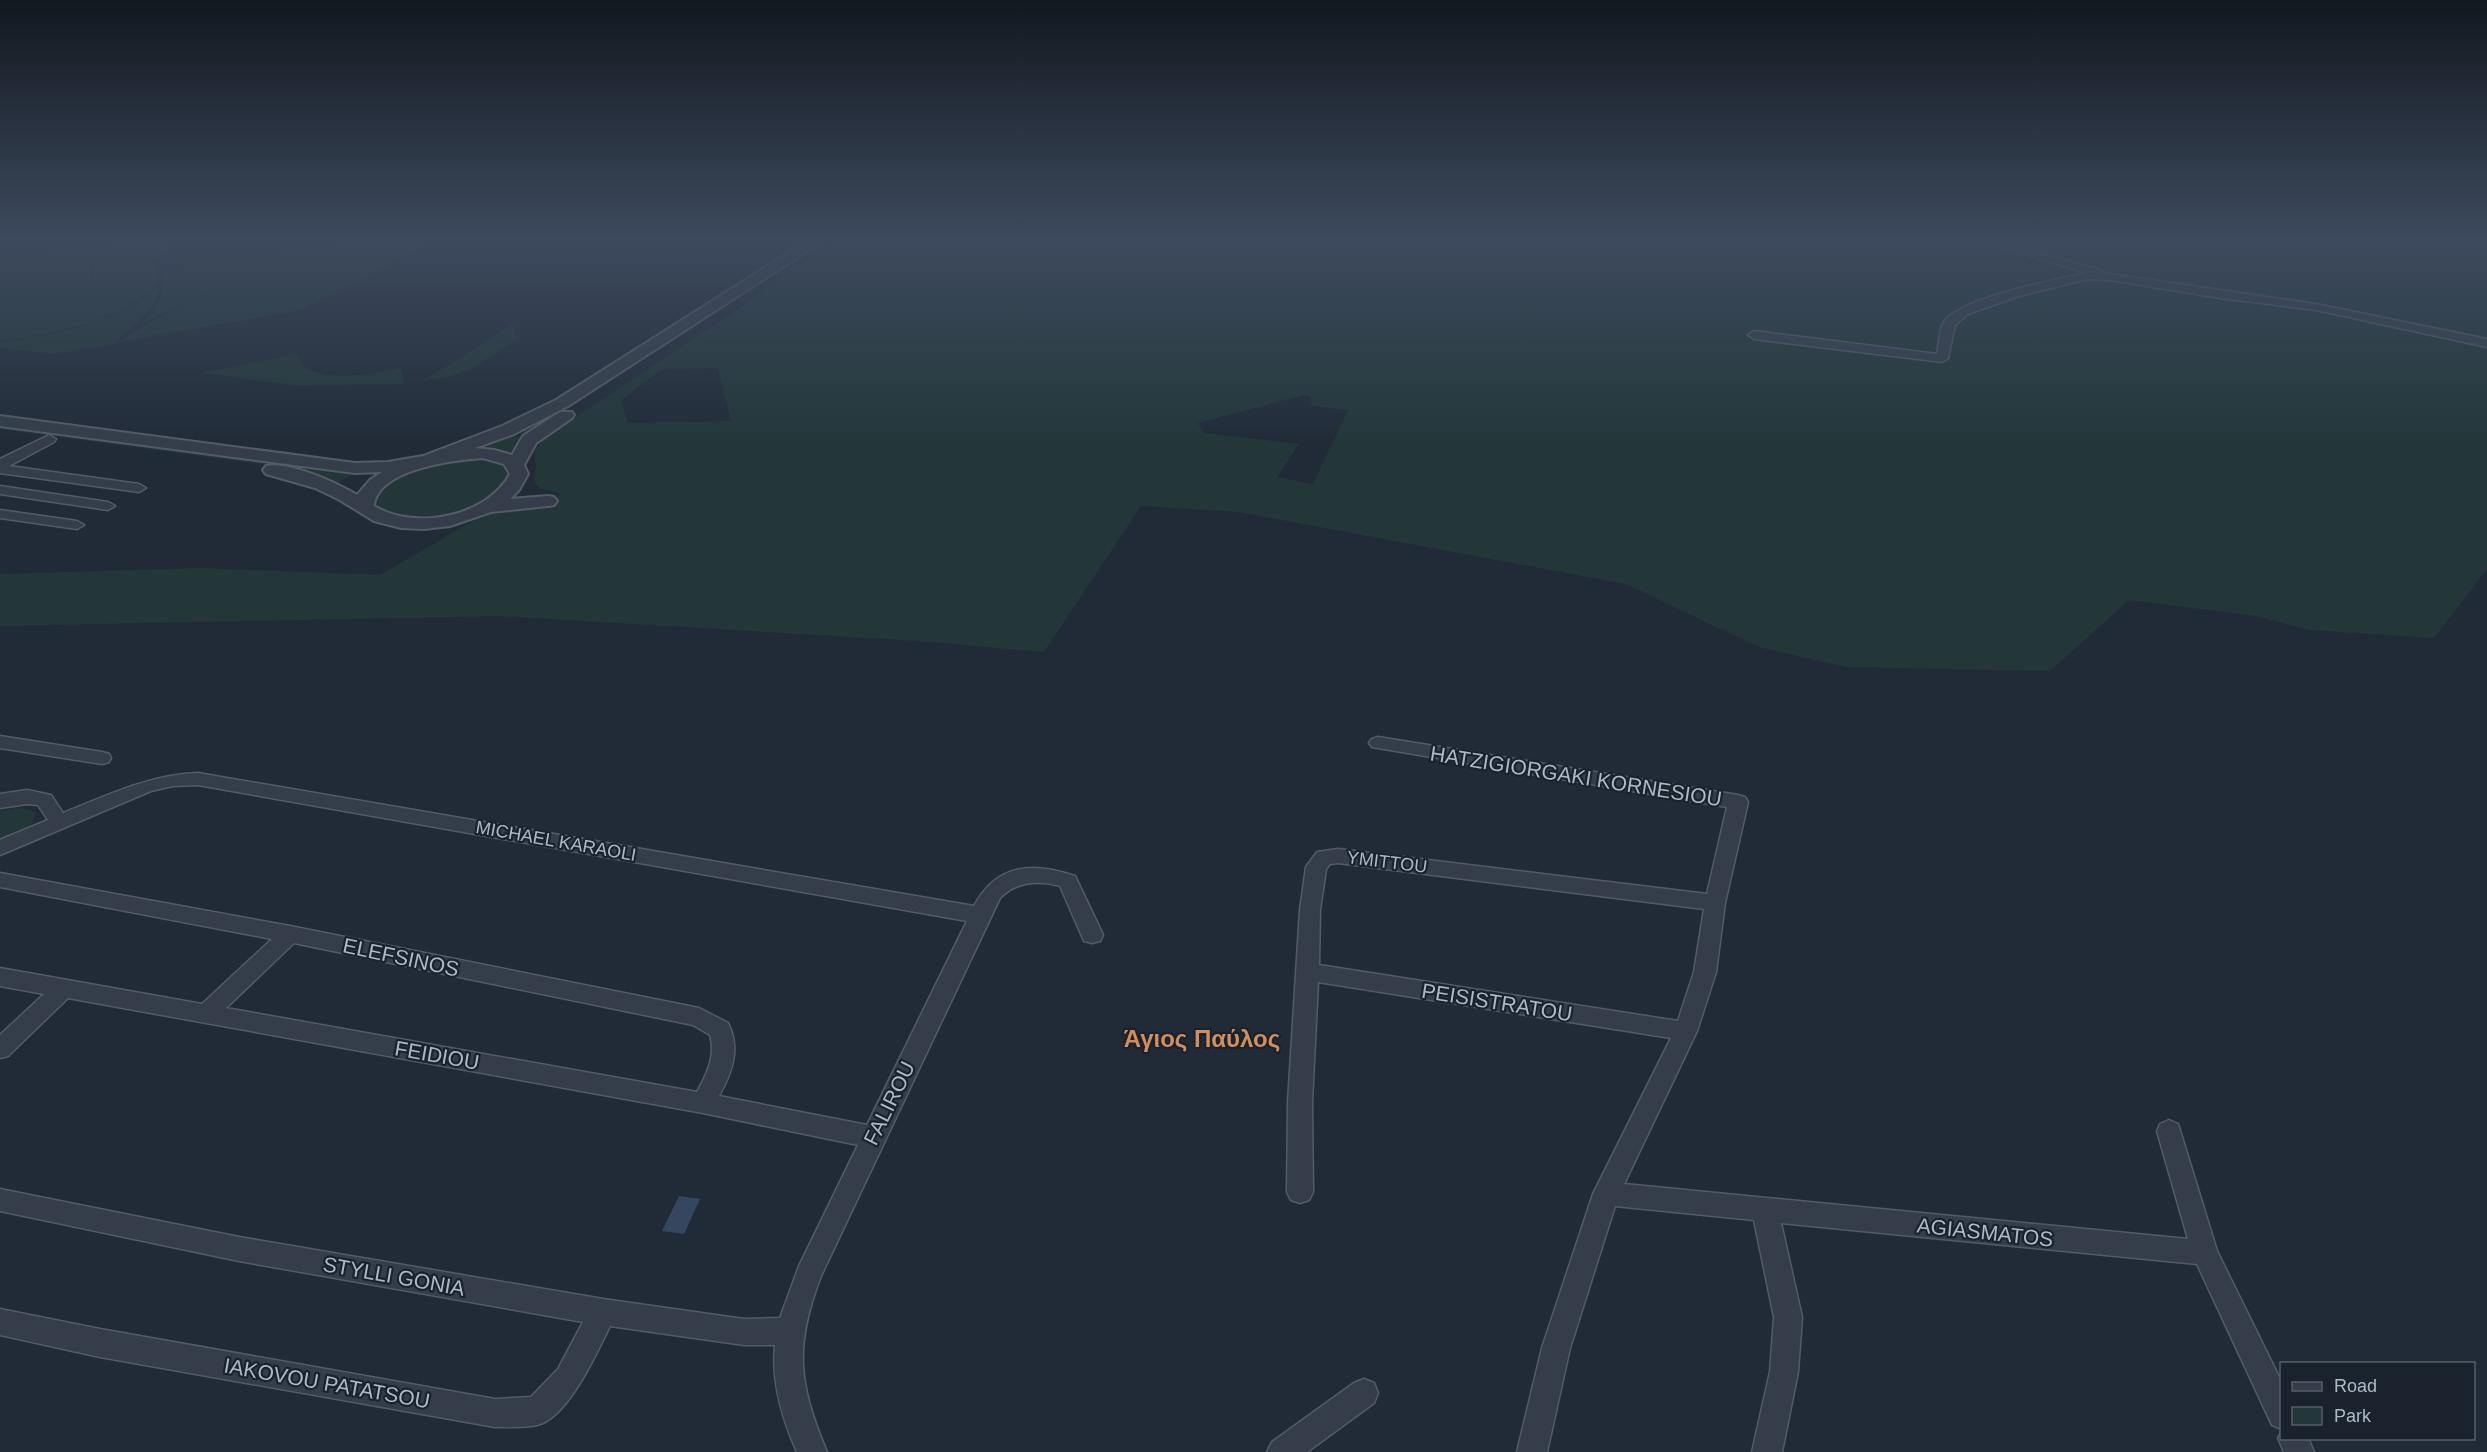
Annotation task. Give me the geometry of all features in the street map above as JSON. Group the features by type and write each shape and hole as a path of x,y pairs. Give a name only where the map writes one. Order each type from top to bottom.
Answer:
{"street":[{"path":"366,510 364,499 380,481 401,470 511,429 562,403 710,309"},
{"path":"483,508 504,496 516,473 525,445 538,433 725,309"},
{"path":"1754,335 1942,358 1948,324 1964,312 1973,309"},
{"path":"2324,309 2487,343"},
{"path":"0,421 355,468 388,467 451,455 483,453 505,458 524,489 548,501 483,508 447,520 410,524 380,519 354,500 327,486 287,473 0,433"},
{"path":"0,467 48,439"},
{"path":"0,467 140,488"},
{"path":"0,490 108,506"},
{"path":"0,514 77,525"},
{"path":"0,742 102,758"},
{"name":"HATZIGIORGAKI KORNESIOU","path":"1378,743 1738,802 1715,903 1705,972 1686,1031 1606,1194 1556,1348 1532,1452"},
{"name":"MICHAEL KARAOLI","path":"0,848 132,792 164,782 198,779 980,915"},
{"path":"0,801 27,797 44,800 60,823"},
{"name":"YMITTOU","path":"1300,1192 1300,1102 1310,910 1316,867 1324,857 1338,856 1715,903"},
{"name":"FALIROU","path":"812,1452 800,1425 788,1367 790,1331 804,1285 872,1137 980,915 994,891 1010,879 1030,875 1053,876 1068,881 1092,935"},
{"name":"ELEFSINOS","path":"0,880 290,934 686,1014 707,1021 720,1030 725,1050 722,1067 703,1103"},
{"path":"206,1014 290,934"},
{"name":"PEISISTRATOU","path":"1308,972 1686,1031"},
{"name":"FEIDIOU","path":"0,977 703,1103 872,1137"},
{"path":"0,1049 64,988"},
{"path":"2169,1131 2205,1253 2280,1411"},
{"name":"AGIASMATOS","path":"1606,1194 2205,1253"},
{"name":"STYLLI GONIA","path":"0,1200 239,1249 603,1312 744,1332 790,1331"},
{"path":"1765,1210 1788,1317 1784,1372 1767,1452"},
{"name":"IAKOVOU PATATSOU","path":"0,1322 100,1343 495,1413 537,1411 568,1378 603,1312"},
{"path":"1282,1452 1364,1393"}],"green space":[{"path":"0,309 124,309 106,317 62,330 0,341"},
{"path":"150,309 113,344 53,354 0,348 0,342 61,332 104,319 124,310"},
{"path":"154,309 172,309 141,325"},
{"path":"175,309 303,309 119,342"},
{"path":"711,309 720,309 529,434 517,431"},
{"path":"738,309 2487,309 2487,569 2434,638 2310,630 2256,616 2129,600 2050,671 1846,667 1759,647 1626,584 1239,512 1141,506 1044,652 918,641 498,616 0,626 0,574 200,568 380,575 473,521 495,512 529,506 549,508 561,493 541,489 534,482 536,466 534,452 546,437","holes":["718,368 731,421 628,423 621,400 662,369","1304,395 1310,396 1312,406 1348,410 1313,484 1277,477 1299,444 1204,433 1198,423"]},
{"path":"512,325 518,339 470,370 448,377 423,381"},
{"path":"298,354 302,366 313,371 338,376 377,373 401,368 404,384 293,385 201,373"},
{"path":"0,425 354,473 338,483 274,466 0,429"},
{"path":"508,435 524,437 512,452 482,447"},
{"path":"478,458 502,464 509,476 498,493 485,502 454,514 418,519 388,514 378,507 380,493 388,482 401,474 434,464"},
{"path":"24,808 35,812 31,824 23,832 0,844 0,811"}],"water":[{"path":"679,1196 700,1199 684,1234 662,1231"}],"district":[{"name":"Άγιος Παύλος","path":"1202,1038"}]}
